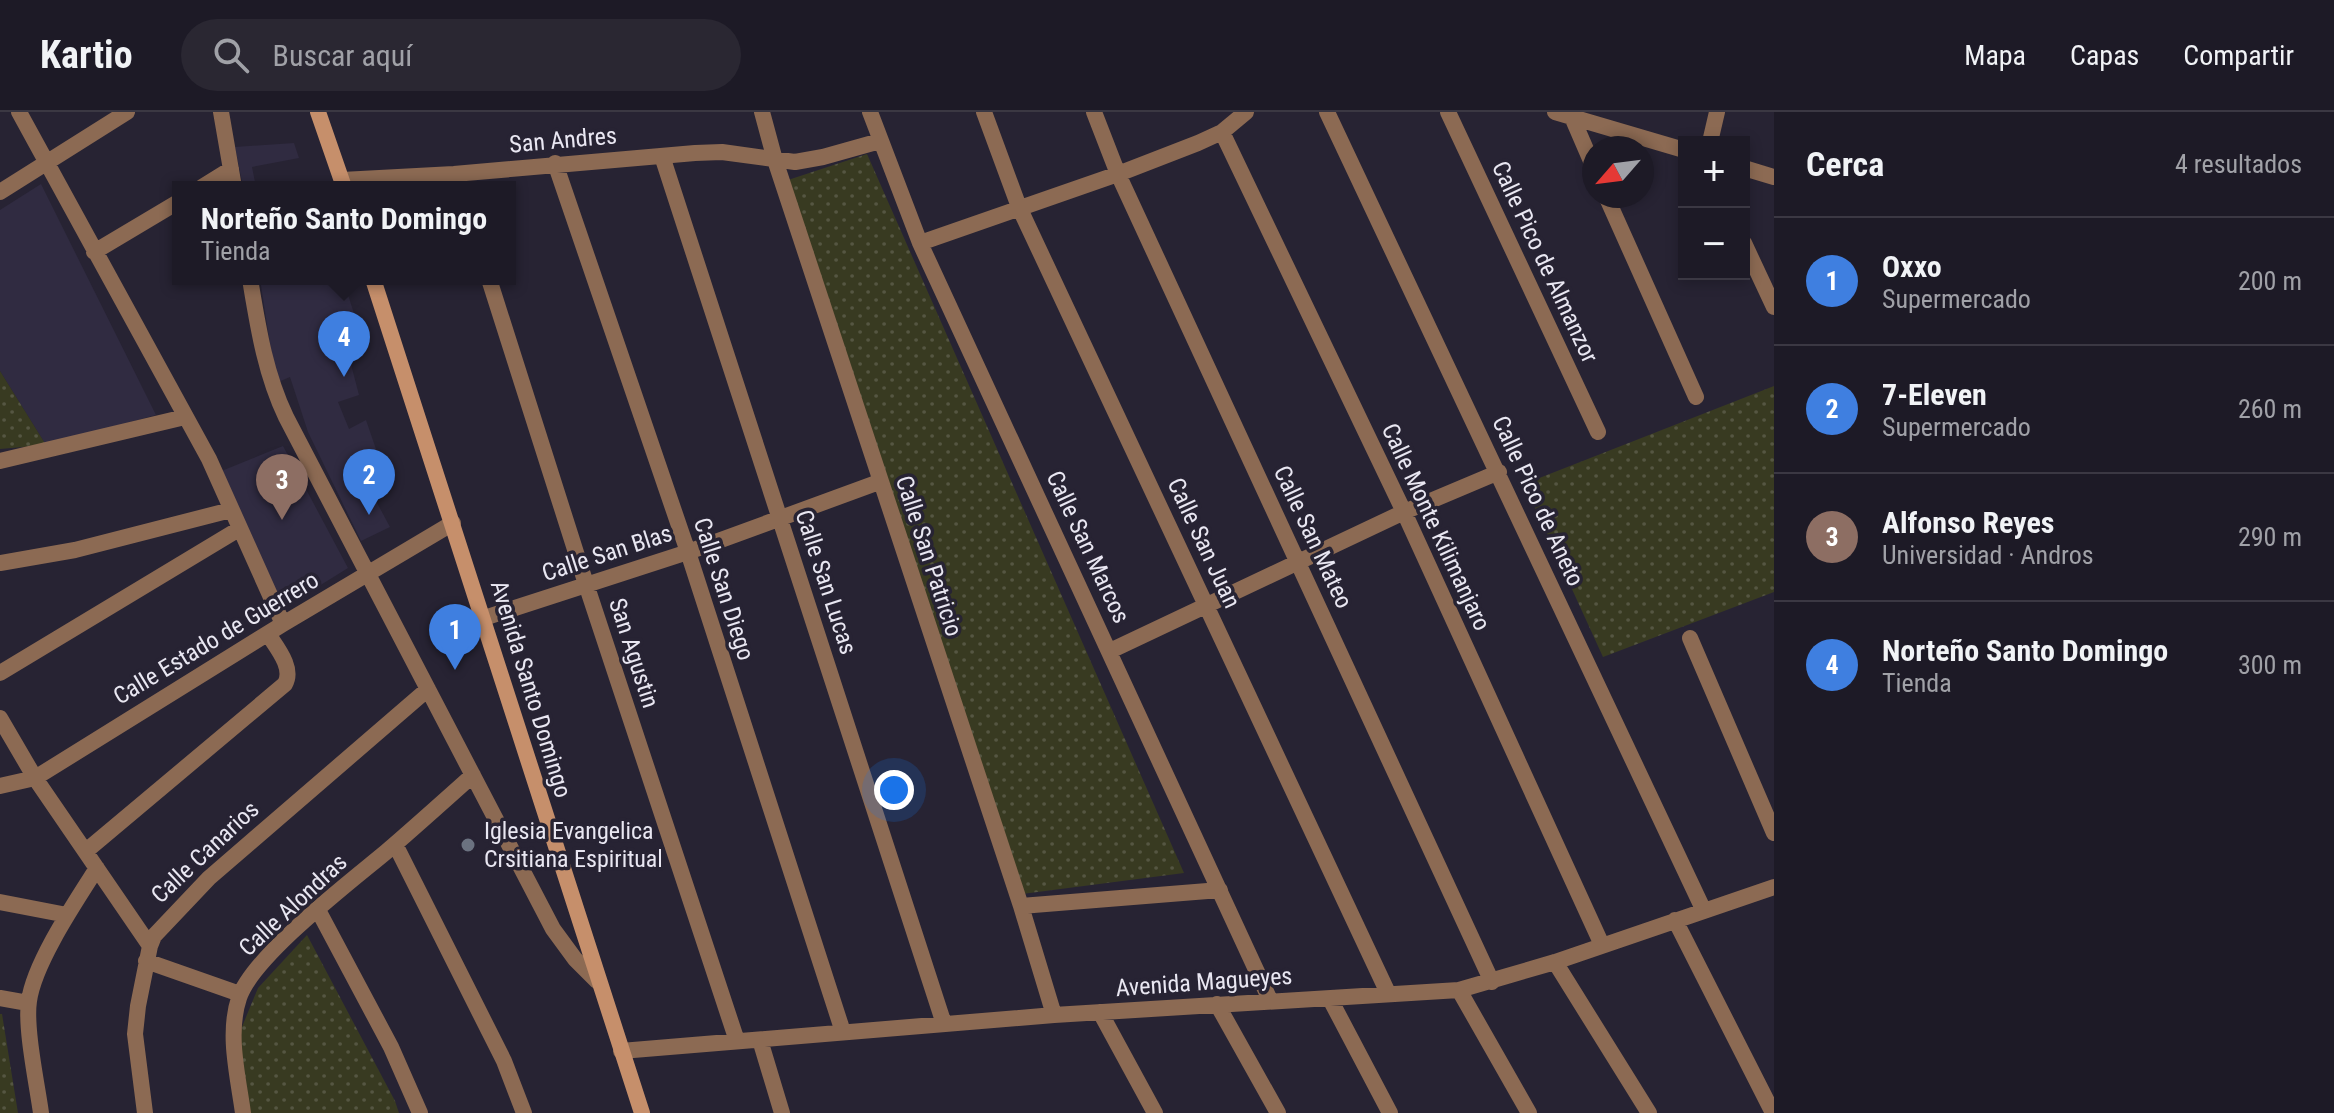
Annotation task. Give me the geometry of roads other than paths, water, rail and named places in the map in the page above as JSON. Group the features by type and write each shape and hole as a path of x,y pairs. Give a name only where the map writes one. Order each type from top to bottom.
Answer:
{"main road":[{"path":"318,112 342,181"},
{"name":"Avenida Santo Domingo","path":"375,285 642,1113"}],"street":[{"path":"19,112 209,459 283,624"},
{"path":"0,192 127,112"},
{"path":"221,112 233,181"},
{"name":"Calle San Patricio","path":"762,112 879,482 1021,906 1054,1015"},
{"name":"Calle San Marcos","path":"870,112 920,243 1270,1000"},
{"name":"Calle San Juan","path":"984,112 1019,207 1388,993"},
{"name":"Calle San Mateo","path":"1094,112 1118,174 1492,982"},
{"path":"920,243 1118,174 1222,132 1246,112"},
{"name":"Calle Pico de Aneto","path":"1327,112 1704,911"},
{"name":"Calle Pico de Almanzor","path":"1448,112 1598,432"},
{"path":"1711,136 1717,112"},
{"path":"1564,114 1678,148"},
{"path":"1564,114 1582,146"},
{"name":"Calle Monte Kilimanjaro","path":"1222,132 1404,512 1602,945"},
{"name":"San Andres","path":"418,181 456,180 555,163 722,152 795,162 880,141"},
{"name":"Calle San Lucas","path":"662,156 944,1024"},
{"name":"Calle San Diego","path":"555,163 688,552 843,1032"},
{"path":"212,181 231,169"},
{"path":"1750,170 1774,177"},
{"path":"94,252 172,206"},
{"path":"1611,208 1696,397"},
{"path":"1750,256 1774,307"},
{"path":"251,285 263,356 272,386 553,929 575,959 597,981"},
{"name":"San Agustin","path":"491,285 737,1041"},
{"path":"0,461 185,417"},
{"path":"1110,651 1404,512 1499,472"},
{"name":"Calle San Blas","path":"484,618 688,552 879,482"},
{"path":"0,563 75,550 231,510"},
{"name":"Calle Estado de Guerrero","path":"0,786 35,778 453,523"},
{"path":"0,673 239,529"},
{"path":"86,851 285,684 287,668 268,634"},
{"path":"1690,638 1774,833"},
{"name":"Calle Canarios","path":"145,1113 135,1034 148,954 161,927 209,878 428,689"},
{"path":"0,718 35,778 97,868 148,954 240,994"},
{"name":"Calle Alondras","path":"243,1113 234,1024 240,994 258,967 318,910 473,775"},
{"path":"395,844 504,1061 524,1113"},
{"path":"41,1113 28,1003 67,915 97,868"},
{"name":"Avenida Magueyes","path":"621,1051 1054,1015 1459,990 1555,962 1774,887"},
{"path":"1021,906 1220,890"},
{"path":"0,902 67,915"},
{"path":"318,910 391,1047 420,1113"},
{"path":"1675,920 1773,1113"},
{"path":"1555,962 1649,1113"},
{"path":"1459,990 1529,1113"},
{"path":"0,998 28,1003"},
{"path":"1330,999 1390,1113"},
{"path":"1217,1004 1278,1113"},
{"path":"1100,1012 1155,1113"},
{"path":"760,1040 782,1113"}],"place":[{"name":"Norteño Santo Domingo","path":"344,377"},
{"name":"7-Eleven","path":"369,515"},
{"name":"Alfonso Reyes","path":"282,520"},
{"name":"Oxxo","path":"455,670"},
{"name":"Iglesia Evangelica Crsitiana Espiritual","path":"468,845"}]}
